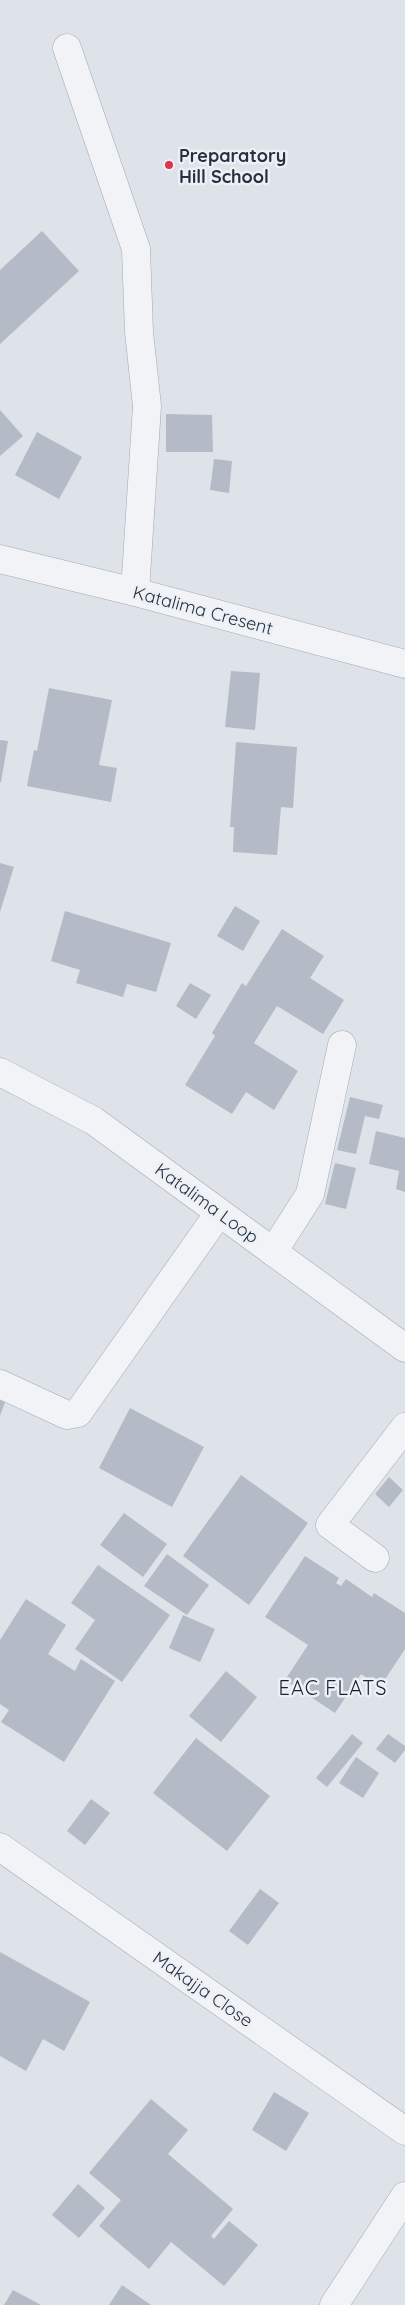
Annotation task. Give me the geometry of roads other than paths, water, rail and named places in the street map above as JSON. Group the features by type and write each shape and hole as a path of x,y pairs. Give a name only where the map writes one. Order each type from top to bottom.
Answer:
{"street":[{"path":"67,48 136,249 139,332 147,406 135,592"},
{"name":"Katalima Cresent","path":"0,559 135,592 405,664"},
{"path":"272,1252 310,1194 342,1045"},
{"name":"Katalima Loop","path":"0,1072 94,1121 405,1348"},
{"path":"0,1384 67,1415 78,1413 219,1213"},
{"path":"375,1558 330,1525 405,1427"},
{"name":"Makajja Close","path":"0,1847 405,2131"},
{"path":"334,2305 405,2196"}],"place":[{"name":"Preparatory Hill School","path":"169,165"}],"district":[{"name":"EAC FLATS","path":"333,1687"}]}
